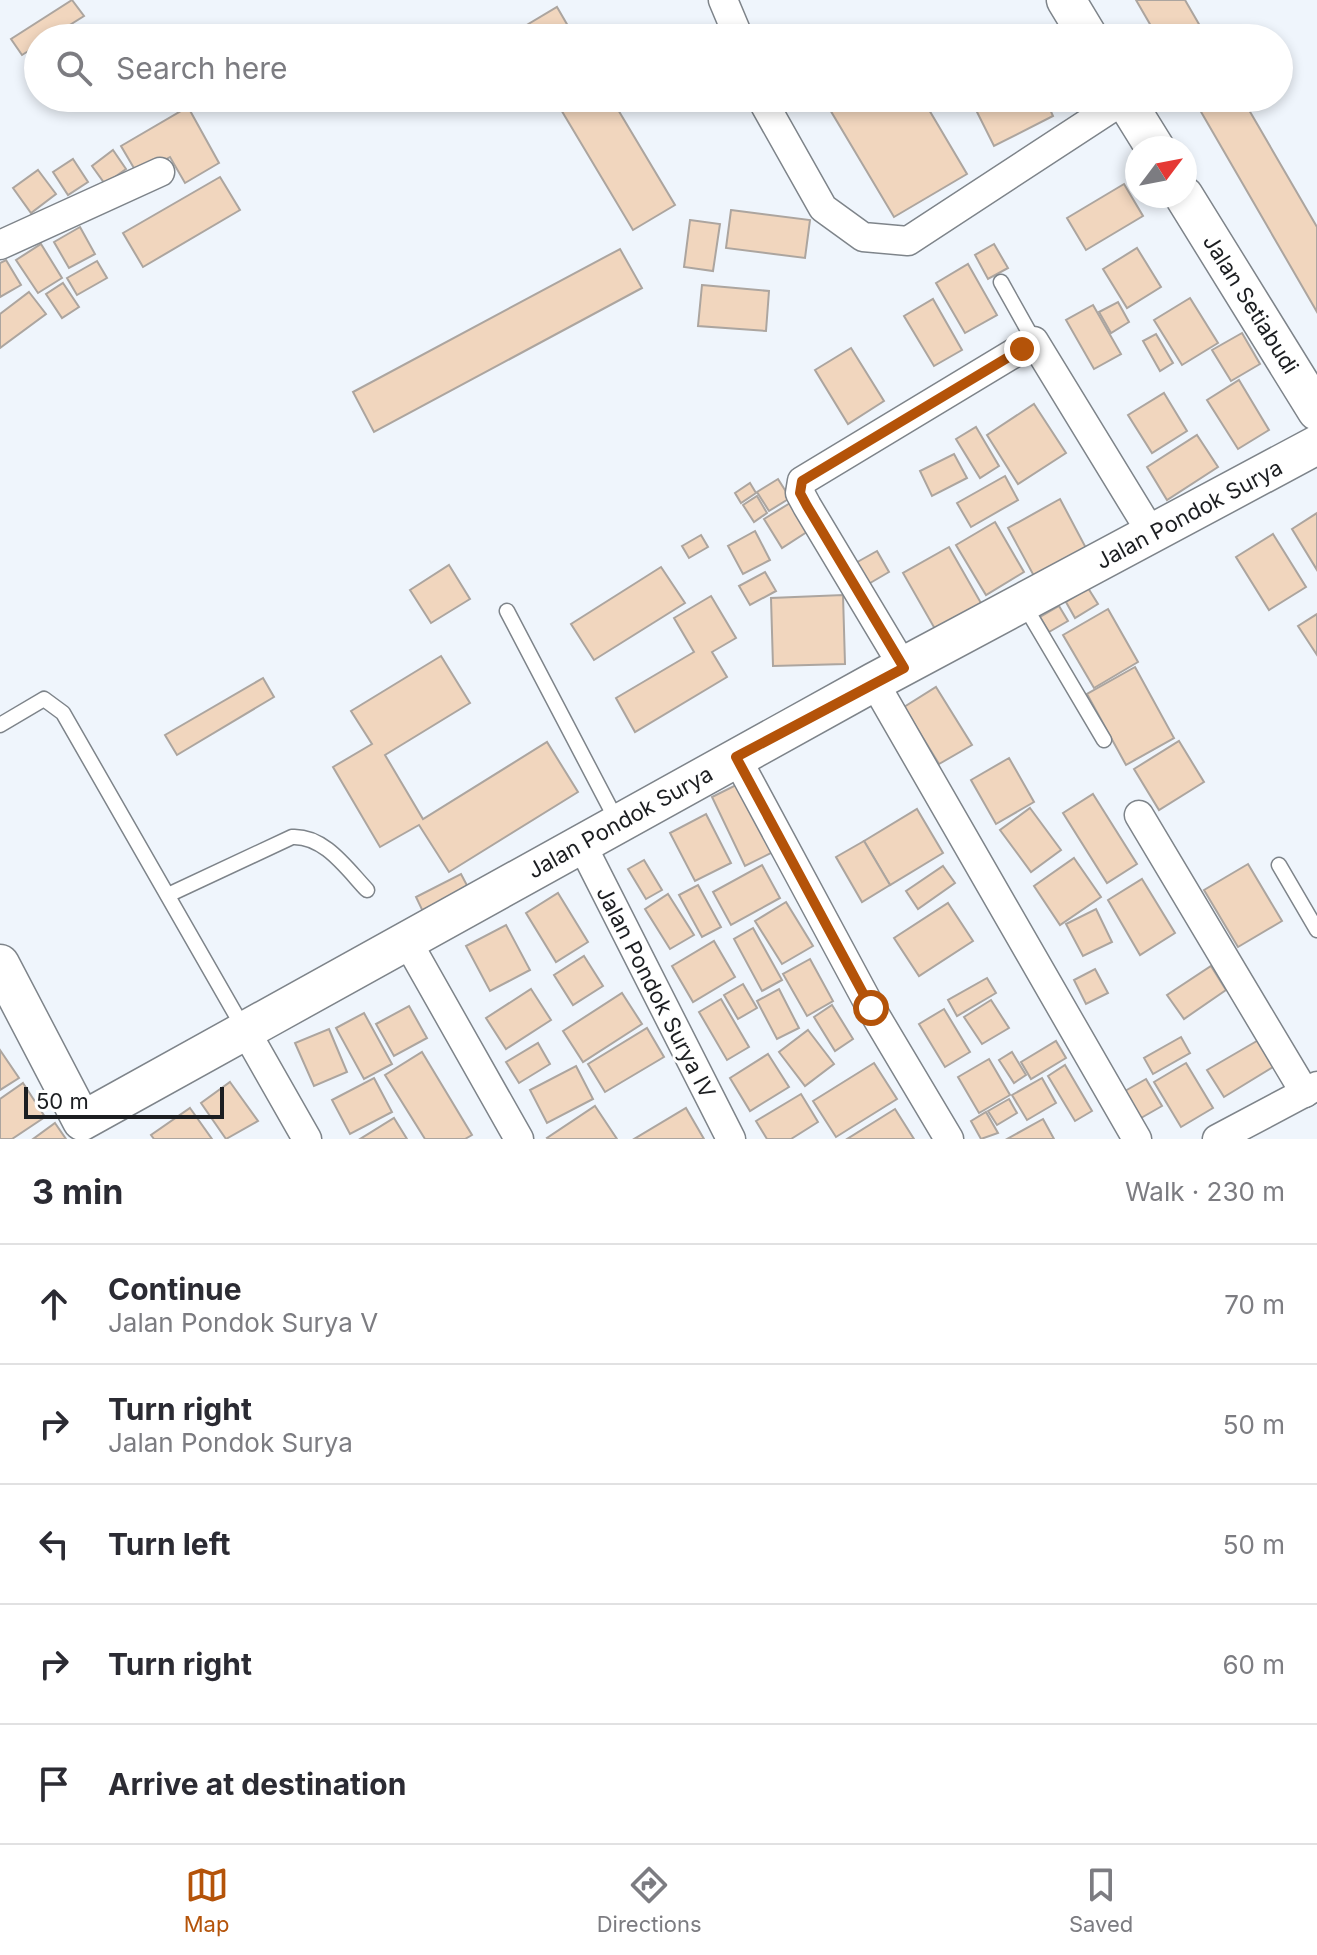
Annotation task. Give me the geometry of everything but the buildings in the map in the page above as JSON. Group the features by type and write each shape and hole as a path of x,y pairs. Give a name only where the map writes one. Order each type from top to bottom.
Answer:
{"street":[{"path":"723,0 733,24"},
{"path":"1066,0 1081,24"},
{"path":"769,112 823,208 863,237 908,241 1103,112"},
{"path":"1133,112 1148,136"},
{"path":"0,245 160,172"},
{"name":"Jalan Setiabudi","path":"1191,208 1317,411"},
{"path":"1137,1139 889,675 800,493 802,481 1034,341 1152,534"},
{"name":"Jalan Pondok Surya","path":"0,964 87,1130 245,1030 736,757 1317,445"},
{"path":"736,757 871,1008 949,1139"},
{"path":"1139,815 1311,1090 1217,1139"},
{"name":"Jalan Pondok Surya IV","path":"582,845 731,1139"},
{"path":"407,941 519,1139"},
{"path":"245,1030 307,1139"}],"lane":[{"path":"1001,282 1034,341"},
{"path":"1022,601 1104,740"},
{"path":"507,611 618,825"},
{"path":"0,725 44,699 63,713 245,1030"},
{"path":"168,895 292,837 301,836 313,839 336,857 367,890"},
{"path":"1279,865 1317,930"}],"route":[{"path":"871,1008 736,757 904,668 807,506 800,493 802,481 1022,349"}]}
